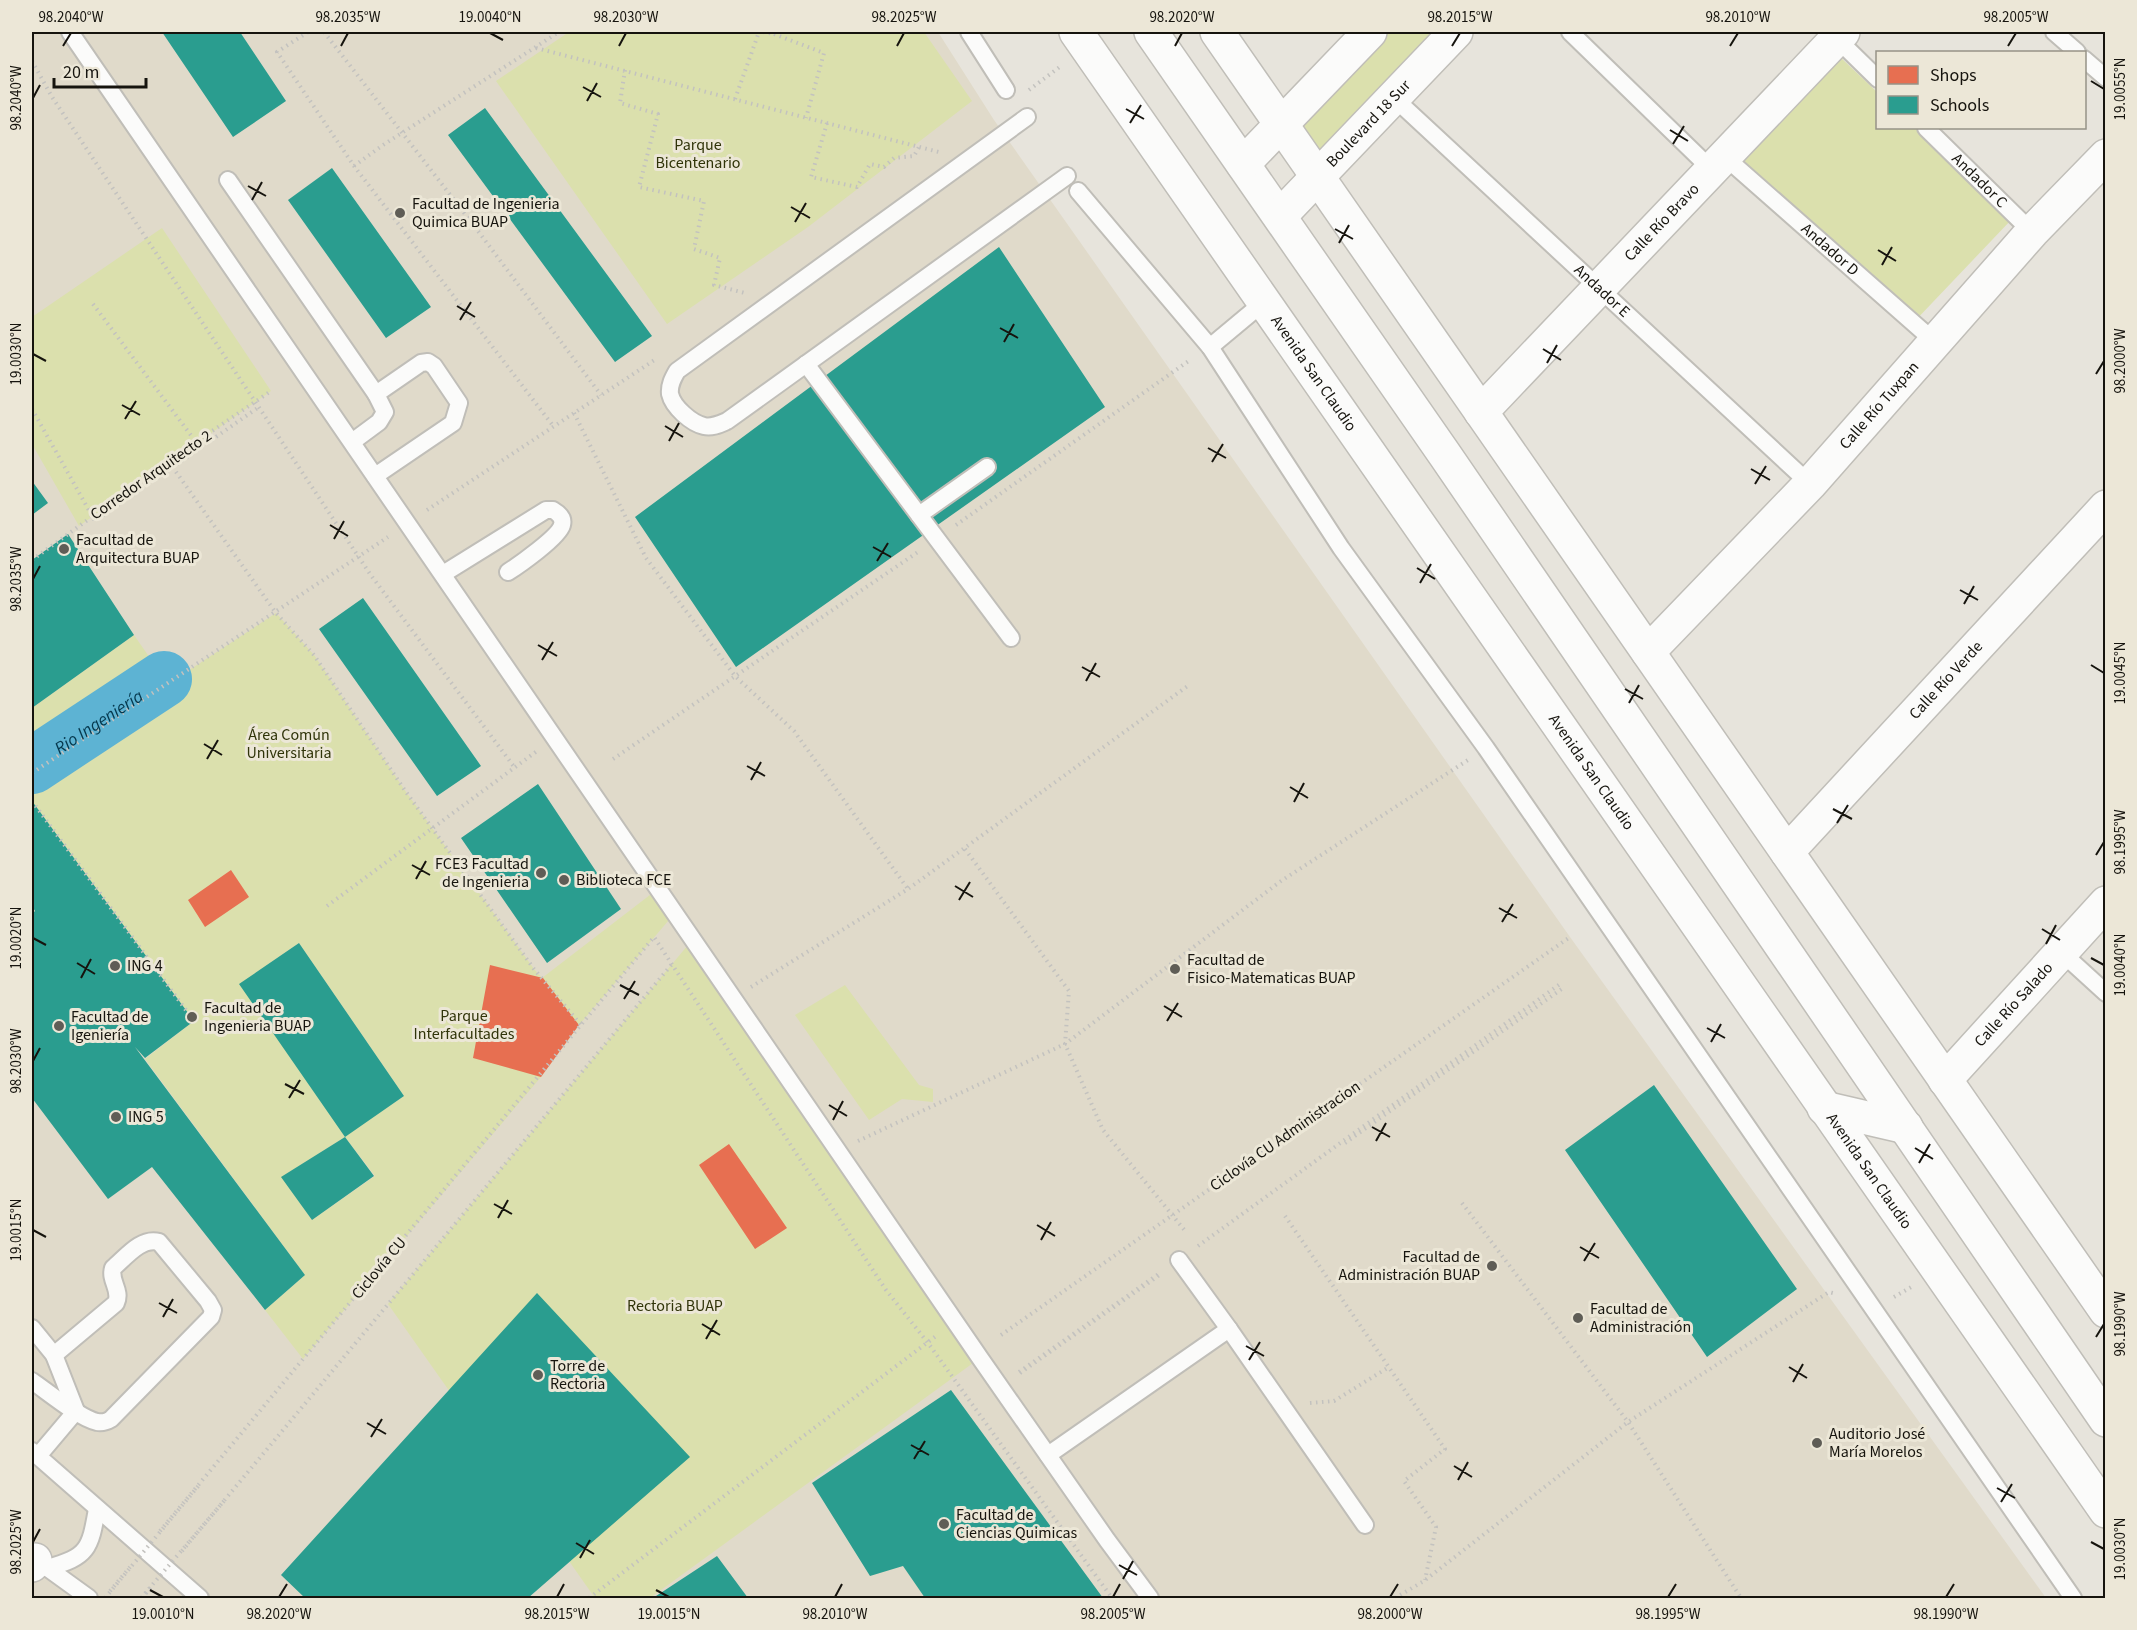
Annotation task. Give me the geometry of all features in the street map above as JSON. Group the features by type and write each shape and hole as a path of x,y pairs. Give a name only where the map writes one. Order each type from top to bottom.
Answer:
{"street":[{"path":"1151,32 1280,216 2106,1420"},
{"path":"1217,32 2106,1311"},
{"path":"1243,164 1370,32"},
{"name":"Boulevard 18 Sur","path":"1280,216 1456,32"},
{"name":"Calle Río Bravo","path":"1481,412 1718,163 1836,34"},
{"name":"Avenida San Claudio","path":"1081,38 2106,1511"},
{"name":"Calle Río Tuxpan","path":"1648,652 1810,484 2032,232 2106,156"},
{"name":"Calle Río Verde","path":"1787,852 2106,507"},
{"name":"Calle Río Salado","path":"1945,1080 2106,903"},
{"path":"1824,1108 1906,1127"}],"lane":[{"path":"70,32 1048,1455 1150,1599"},
{"path":"969,32 1006,90"},
{"name":"Andador D","path":"1570,32 1718,163 1935,342"},
{"path":"2054,32 2076,51"},
{"path":"1836,34 1876,77"},
{"path":"2086,60 2106,78"},
{"name":"Andador E","path":"1393,97 1810,484"},
{"path":"1027,117 677,371 671,381 670,395 679,409 691,420 705,426 718,425 727,421 1067,176"},
{"name":"Andador C","path":"1927,129 2032,232"},
{"path":"228,180 376,394 385,412 379,422 352,442"},
{"path":"1078,191 1210,347 1341,548 1486,748 2073,1599"},
{"path":"1210,347 1264,302"},
{"path":"375,476 453,423 459,403 434,366 428,362 421,363 376,394"},
{"path":"806,364 1011,638"},
{"path":"919,515 987,467"},
{"path":"443,574 546,510 558,513 562,525 557,533 508,573"},
{"path":"2061,952 2106,993"},
{"path":"32,1382 76,1411 96,1422 105,1423 211,1317 213,1310 159,1242 152,1240 144,1242 113,1268 111,1274 118,1292 116,1303 54,1355"},
{"path":"1180,1260 1365,1525"},
{"path":"32,1328 54,1355 76,1411"},
{"path":"1048,1455 1229,1329"},
{"path":"76,1411 35,1453 200,1599"},
{"path":"36,1562 69,1562 81,1554 92,1540 97,1509"},
{"path":"36,1562 89,1599"}],"path":[{"path":"308,32 277,52 354,166 554,427"},
{"path":"324,32 601,395"},
{"path":"354,166 559,32"},
{"path":"735,99 761,32 774,33 824,53 807,118"},
{"path":"1028,91 1081,38"},
{"path":"536,48 948,154"},
{"path":"32,61 52,97 359,558 515,768"},
{"path":"625,70 620,103 658,114 639,187 704,201 694,249 720,258 714,285 751,295"},
{"path":"827,123 811,177 857,186 870,164 884,167 894,158 914,156 919,147"},
{"path":"93,304 196,442"},
{"path":"614,759 937,539 1210,347"},
{"name":"Corredor Arquitecto 2","path":"32,560 271,391"},
{"path":"32,409 95,521 259,407"},
{"path":"574,413 646,558 735,676 794,731 908,889"},
{"path":"32,773 359,558 407,523 536,438"},
{"path":"169,462 276,613 314,655 406,792 534,969 581,1025"},
{"path":"731,994 749,989 908,889 1189,685"},
{"path":"327,906 555,738"},
{"path":"838,1150 1065,1044 1281,882 1486,748"},
{"path":"32,801 194,1022"},
{"path":"965,849 1069,990 1065,1044 1103,1130 1186,1232"},
{"path":"104,1599 541,1077 581,1025 675,913"},
{"path":"654,937 886,1290 928,1343 1112,1599"},
{"name":"Ciclovía CU Administracion","path":"1001,1335 1570,937"},
{"path":"672,964 693,939"},
{"name":"Ciclovía CU","path":"142,1599 672,964"},
{"path":"1017,1376 1561,986"},
{"name":"Ciclovía CU","path":"104,1599 581,1025"},
{"path":"142,1599 611,1038"},
{"path":"1462,1203 1628,1422 1741,1599"},
{"path":"1285,1216 1445,1449 1404,1481 1436,1527 1424,1581"},
{"path":"1180,1260 1017,1375 1180,1260"},
{"path":"1395,1599 1424,1581 1628,1422 1828,1292 1874,1310 1938,1271"},
{"path":"589,1599 956,1321"},
{"path":"1282,1406 1334,1401 1389,1367"}],"shaded area":[{"path":"32,32 938,32 994,120 1570,937 2046,1598 32,1598"}],"green space":[{"name":"Parque Bicentenario","path":"569,32 924,32 972,101 808,227 667,324 496,81"},
{"path":"1371,32 1456,32 1318,176 1281,124"},
{"path":"1839,56 1876,91 1876,129 1917,129 2012,219 1913,323 1740,160"},
{"path":"162,228 271,391 79,526 32,444 32,317"},
{"path":"276,613 314,655 406,792 542,978 659,888 675,913 579,1025 541,1077 303,1359 265,1310 305,1275 145,1059 194,1021 32,801 32,708 134,635 168,684","holes":["299,943 404,1096 345,1136 240,984","345,1137 375,1176 312,1220 282,1177"]},
{"name":"Rectoria BUAP","path":"693,939 980,1358 650,1598 595,1598 388,1304"},
{"path":"845,985 919,1085 933,1089 933,1102 902,1099 869,1120 795,1015"}],"building: Shops":[{"path":"231,870 249,897 205,927 188,900"},
{"path":"490,965 543,978 579,1025 541,1077 473,1058"},
{"path":"729,1144 787,1228 755,1249 699,1165"}],"building: Schools":[{"path":"162,32 240,32 286,101 233,137"},
{"path":"485,108 652,336 615,362 448,135"},
{"path":"332,168 431,307 386,338 288,200"},
{"path":"999,247 1105,407 736,667 635,517"},
{"path":"32,481 48,503 32,515"},
{"path":"68,534 134,635 32,708 32,560"},
{"path":"363,598 481,766 437,796 319,629"},
{"name":"FCE3 Facultad de Ingenieria","path":"538,784 621,909 547,963 461,838"},
{"path":"32,801 194,1021 145,1058 135,1047 305,1275 265,1310 152,1167 108,1199 32,1098 32,914 35,911 32,906"},
{"path":"299,943 404,1096 345,1137 239,984"},
{"path":"1654,1085 1797,1289 1707,1357 1565,1150"},
{"path":"345,1137 374,1176 312,1220 281,1177"},
{"name":"Torre de Rectoria","path":"537,1293 690,1457 528,1598 305,1598 281,1575"},
{"name":"Facultad de Ciencias Quimicas","path":"951,1390 1103,1598 925,1598 903,1566 870,1576 812,1483"},
{"path":"717,1556 748,1598 653,1598"}],"waterway":[{"name":"Rio Ingeniería","path":"32,766 164,679"}],"place":[{"name":"Facultad de Ingenieria Quimica BUAP","path":"400,213"},
{"name":"Facultad de Arquitectura BUAP","path":"64,549"},
{"name":"FCE3 Facultad de Ingenieria","path":"541,873"},
{"name":"Biblioteca FCE","path":"564,880"},
{"name":"ING 4","path":"115,966"},
{"name":"Facultad de Fisico-Matematicas BUAP","path":"1175,969"},
{"name":"Facultad de Ingenieria BUAP","path":"192,1017"},
{"name":"Facultad de Igeniería","path":"59,1026"},
{"name":"ING 5","path":"116,1117"},
{"name":"Facultad de Administración BUAP","path":"1492,1266"},
{"name":"Facultad de Administración","path":"1578,1318"},
{"name":"Torre de Rectoria","path":"538,1375"},
{"name":"Auditorio José María Morelos","path":"1817,1443"},
{"name":"Facultad de Ciencias Quimicas","path":"944,1524"}],"park label":[{"name":"Área Común Universitaria","path":"289,744"},
{"name":"Parque Interfacultades","path":"464,1025"}]}
